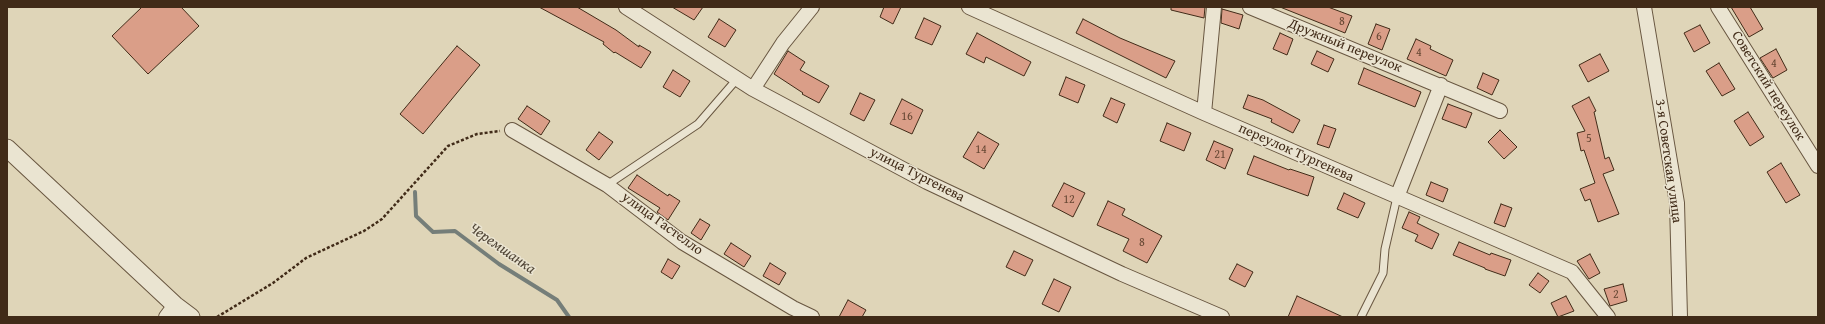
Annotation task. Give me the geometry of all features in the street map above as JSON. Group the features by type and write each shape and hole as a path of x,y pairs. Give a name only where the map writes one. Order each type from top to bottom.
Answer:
{"street":[{"name":"улица Тургенева","path":"626,7 753,89 927,182 1122,274 1222,317"},
{"path":"753,89 783,43 812,7"},
{"name":"переулок Тургенева","path":"969,7 1397,197 1572,272 1608,317"},
{"path":"1204,112 1214,7"},
{"name":"Дружный переулок","path":"1250,7 1441,85 1500,111"},
{"name":"3-я Советская улица","path":"1644,7 1677,203 1680,317"},
{"name":"Советский переулок","path":"1718,7 1818,166"},
{"path":"1397,197 1441,85"},
{"name":"улица Гастелло","path":"512,130 607,185 682,242 793,308 812,317"},
{"path":"7,148 170,311 191,317"}],"lane":[{"path":"607,185 698,124 737,79"},
{"path":"1360,317 1383,273 1385,249 1397,197"}],"path":[{"path":"217,317 273,283 306,258 364,231 382,219 448,146 477,134 512,130"}],"building":[{"path":"142,7 181,7 199,26 148,74 112,36"},
{"path":"539,7 577,7 616,30 639,47 639,45 651,52 641,68 615,52 614,53 603,44 604,42"},
{"path":"672,7 703,7 694,20"},
{"path":"884,7 901,7 893,24 880,17"},
{"path":"1171,7 1205,7 1204,18 1171,10"},
{"path":"1280,7 1328,7 1352,16 1345,33"},
{"path":"1731,7 1750,7 1763,29 1749,37"},
{"path":"1222,9 1243,15 1239,29 1221,23"},
{"path":"924,18 941,26 932,45 915,38"},
{"path":"719,19 736,30 725,47 708,37"},
{"path":"1083,19 1120,38 1175,61 1166,78 1076,33"},
{"path":"1376,24 1390,29 1382,50 1368,44"},
{"path":"1700,25 1710,43 1694,52 1684,33"},
{"path":"977,33 1031,62 1024,76 986,57 984,63 966,54"},
{"path":"1280,33 1293,39 1287,55 1273,49"},
{"path":"1416,39 1431,46 1430,49 1453,60 1446,76 1407,59"},
{"path":"457,46 480,65 423,134 400,114"},
{"path":"1776,49 1787,70 1773,78 1760,58"},
{"path":"788,51 805,62 800,70 829,86 819,103 802,94 803,93 774,74"},
{"path":"1317,51 1334,59 1328,72 1311,64"},
{"path":"1600,54 1609,71 1588,82 1579,65"},
{"path":"1719,63 1735,89 1722,96 1706,71"},
{"path":"1364,68 1421,92 1415,107 1358,84"},
{"path":"673,70 690,81 680,97 663,87"},
{"path":"1483,73 1499,80 1492,95 1477,88"},
{"path":"1066,77 1085,85 1078,103 1059,95"},
{"path":"860,93 875,100 864,121 850,114"},
{"path":"1248,95 1263,100 1300,120 1293,133 1271,122 1272,119 1243,108"},
{"path":"1589,97 1596,111 1594,112 1605,159 1609,157 1614,170 1603,174 1619,214 1598,222 1590,199 1585,201 1580,189 1595,183 1584,150 1581,151 1577,133 1585,131 1572,106"},
{"path":"1111,98 1125,104 1117,123 1103,116"},
{"path":"902,99 923,110 912,134 890,124"},
{"path":"1448,104 1472,113 1466,128 1442,119"},
{"path":"527,106 550,121 541,135 518,119"},
{"path":"1748,112 1764,137 1750,146 1734,121"},
{"path":"1167,123 1191,133 1184,151 1160,141"},
{"path":"1324,125 1336,129 1329,148 1317,144"},
{"path":"1500,130 1517,147 1504,159 1488,142"},
{"path":"599,132 613,142 599,160 586,150"},
{"path":"978,132 999,144 984,169 963,157"},
{"path":"1214,141 1233,149 1225,169 1206,160"},
{"path":"1254,156 1289,170 1290,169 1314,177 1308,196 1247,174"},
{"path":"1781,163 1800,195 1786,203 1767,172"},
{"path":"637,175 668,196 669,194 680,201 668,220 657,212 660,208 628,188"},
{"path":"1431,182 1448,189 1443,202 1426,195"},
{"path":"1064,183 1085,193 1073,217 1052,206"},
{"path":"1344,193 1365,203 1358,218 1337,209"},
{"path":"1108,201 1125,209 1122,215 1162,236 1147,263 1123,251 1129,239 1097,225"},
{"path":"1501,204 1512,208 1505,227 1494,223"},
{"path":"1409,212 1420,217 1417,223 1439,234 1432,249 1415,241 1418,235 1402,228"},
{"path":"700,219 710,225 701,240 691,233"},
{"path":"1459,242 1490,255 1491,253 1511,260 1505,276 1453,255"},
{"path":"731,243 751,256 744,267 724,254"},
{"path":"1014,251 1033,260 1025,276 1006,267"},
{"path":"1590,254 1600,273 1589,279 1577,261"},
{"path":"668,259 680,266 672,279 661,272"},
{"path":"770,263 786,273 779,285 763,276"},
{"path":"1237,264 1253,272 1245,287 1229,279"},
{"path":"1538,273 1549,281 1540,293 1529,285"},
{"path":"1054,279 1071,287 1059,312 1042,304"},
{"path":"1623,284 1627,301 1610,306 1604,289"},
{"path":"1297,296 1343,317 1288,317"},
{"path":"1566,296 1574,311 1558,317 1551,303"},
{"path":"848,300 866,310 862,317 839,317"}],"waterway":[{"name":"Черемшанка","path":"415,192 416,216 433,232 455,231 499,264 557,300 569,317"}]}
